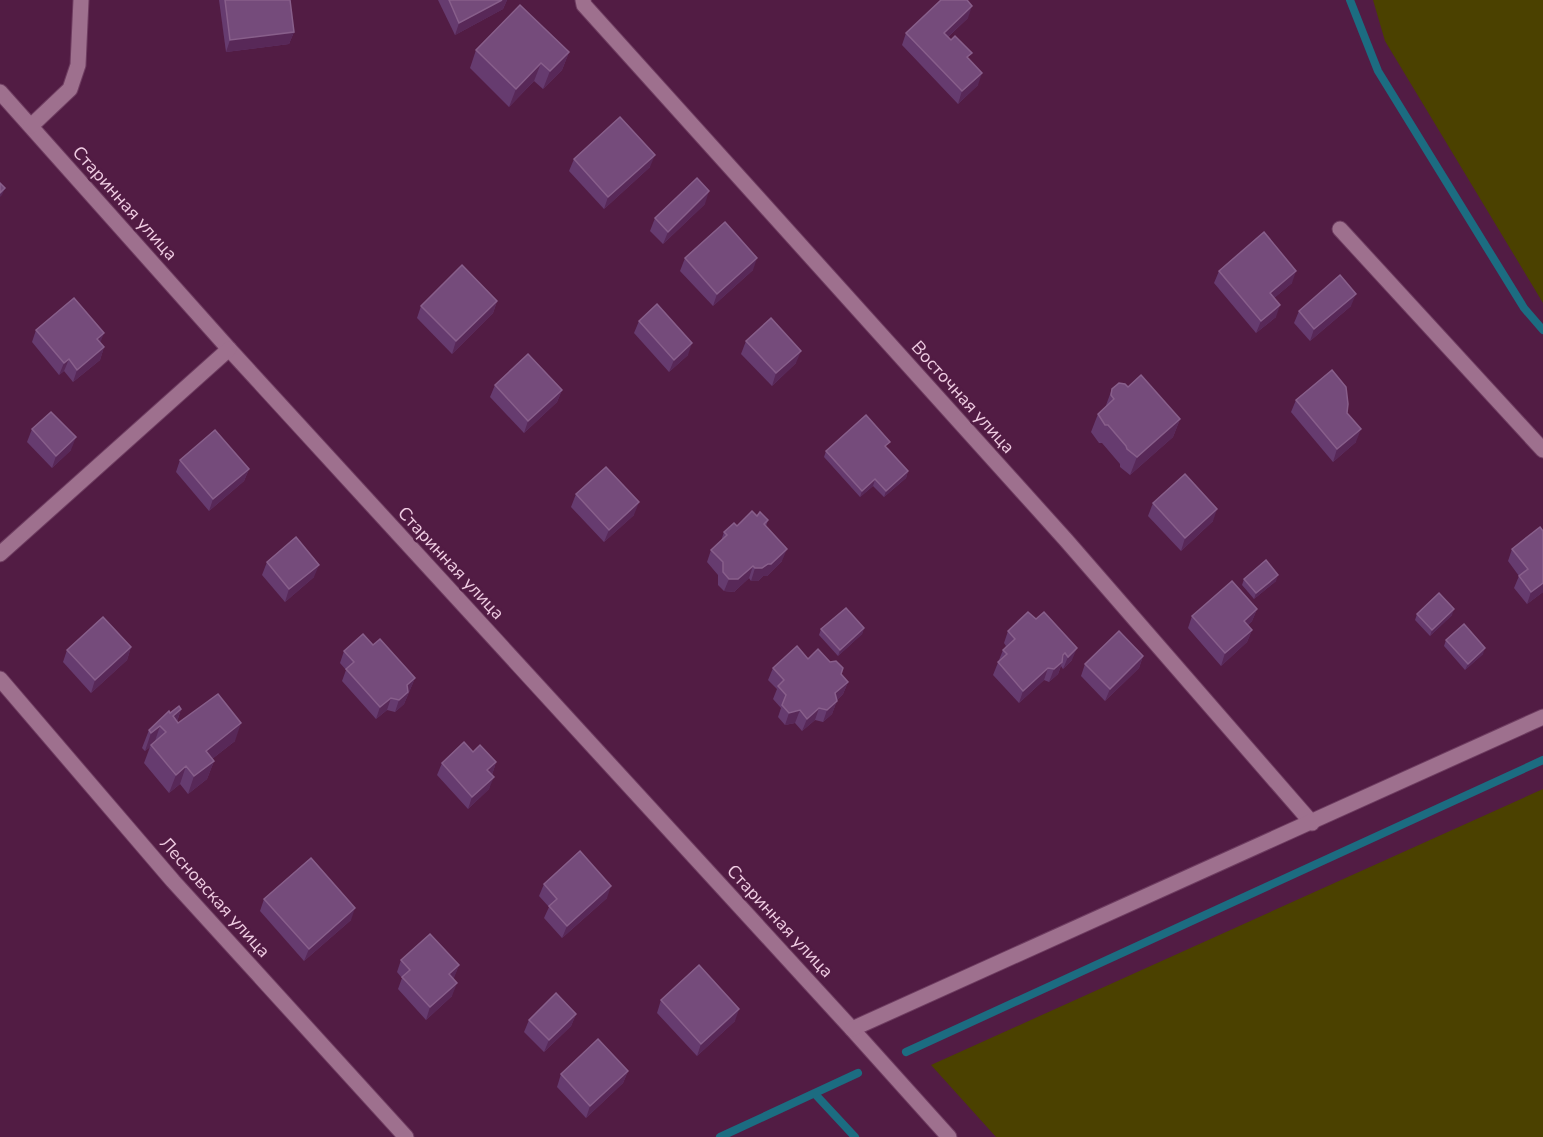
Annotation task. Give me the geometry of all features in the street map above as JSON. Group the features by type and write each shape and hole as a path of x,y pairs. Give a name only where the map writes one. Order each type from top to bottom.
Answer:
{"street":[{"path":"31,126 69,89 78,65 81,0"},
{"name":"Восточная улица","path":"583,0 584,5 1066,540 1312,823"},
{"name":"Старинная улица","path":"0,92 229,349 949,1137"},
{"path":"1340,229 1543,450"},
{"path":"0,554 229,349"},
{"name":"Лесновская улица","path":"0,679 173,881 406,1137"},
{"path":"852,1029 1543,717"}],"shaded area":[{"path":"1373,0 1543,0 1543,303 1385,41"},
{"path":"1543,789 1543,1137 996,1137 931,1065"}],"building":[{"path":"225,0 290,0 294,32 230,40"},
{"path":"449,0 502,0 459,23"},
{"path":"941,0 967,0 972,6 944,33 951,40 955,36 972,53 967,57 982,73 962,91 906,33"},
{"path":"520,5 569,52 550,71 541,63 516,89 476,50"},
{"path":"620,117 655,155 608,197 574,159"},
{"path":"697,178 709,191 668,232 655,218"},
{"path":"0,183 5,188 0,193"},
{"path":"725,222 757,258 717,294 685,258"},
{"path":"1264,232 1296,271 1270,293 1280,305 1261,321 1219,271"},
{"path":"462,265 497,301 456,341 421,306"},
{"path":"1340,275 1356,294 1314,329 1299,311"},
{"path":"74,298 104,333 97,339 104,347 77,370 69,359 64,363 36,330"},
{"path":"657,304 692,343 674,360 639,321"},
{"path":"771,318 801,351 776,373 746,341"},
{"path":"528,354 562,390 528,421 495,385"},
{"path":"1332,370 1346,387 1347,413 1361,429 1337,449 1296,400"},
{"path":"1141,375 1180,419 1137,457 1127,449 1108,425 1105,425 1098,414 1114,399 1111,395 1112,389 1119,383 1128,387"},
{"path":"51,412 76,437 56,456 32,429"},
{"path":"866,415 890,442 885,446 908,471 886,491 875,479 862,491 826,451"},
{"path":"215,430 249,469 213,499 180,460"},
{"path":"606,467 639,502 609,530 576,494"},
{"path":"1185,474 1217,509 1185,538 1153,503"},
{"path":"752,511 757,516 760,512 768,520 764,524 787,549 771,564 762,568 753,566 738,579 729,579 723,572 723,562 711,550 727,535 724,532 734,523 737,526"},
{"path":"1540,527 1543,531 1543,583 1531,592 1519,576 1528,569 1512,549"},
{"path":"296,537 319,565 289,589 267,562"},
{"path":"1266,560 1278,575 1256,593 1244,579"},
{"path":"1232,581 1257,609 1244,621 1252,630 1225,653 1192,616"},
{"path":"1439,593 1454,609 1432,630 1417,614"},
{"path":"846,608 864,628 840,650 821,629"},
{"path":"1028,612 1036,619 1044,612 1077,648 1068,657 1065,653 1062,662 1054,669 1048,668 1023,691 998,662 1007,654 1003,650 1015,639 1008,631"},
{"path":"103,617 131,647 95,680 67,650"},
{"path":"1464,624 1485,648 1468,664 1446,640"},
{"path":"1119,631 1143,656 1110,689 1085,664"},
{"path":"363,634 373,645 380,639 415,678 407,685 408,692 399,700 391,698 380,707 346,669 354,662 344,651"},
{"path":"797,646 808,659 818,649 830,662 836,661 843,668 841,674 848,682 835,693 837,701 827,710 819,708 807,719 800,710 789,713 782,705 786,695 778,686 784,680 773,668"},
{"path":"218,694 241,723 206,751 214,761 194,776 186,766 176,775 151,745 166,732 160,726 151,733 149,730 169,711 170,713 179,706 181,709 173,716 178,723"},
{"path":"464,742 473,752 480,745 496,762 487,770 494,777 472,797 442,763"},
{"path":"580,851 611,886 567,926 549,906 557,899 544,884"},
{"path":"311,858 355,908 309,949 264,899"},
{"path":"430,934 459,965 449,974 457,983 430,1007 402,977 410,970 401,960"},
{"path":"699,965 739,1009 701,1044 661,1000"},
{"path":"556,993 576,1014 549,1040 529,1020"},
{"path":"598,1039 628,1071 590,1106 561,1074"}],"waterway":[{"path":"1350,0 1378,71 1524,308 1543,330"},
{"path":"906,1052 1543,760"},
{"path":"720,1137 858,1073"},
{"path":"815,1094 855,1137"}]}
